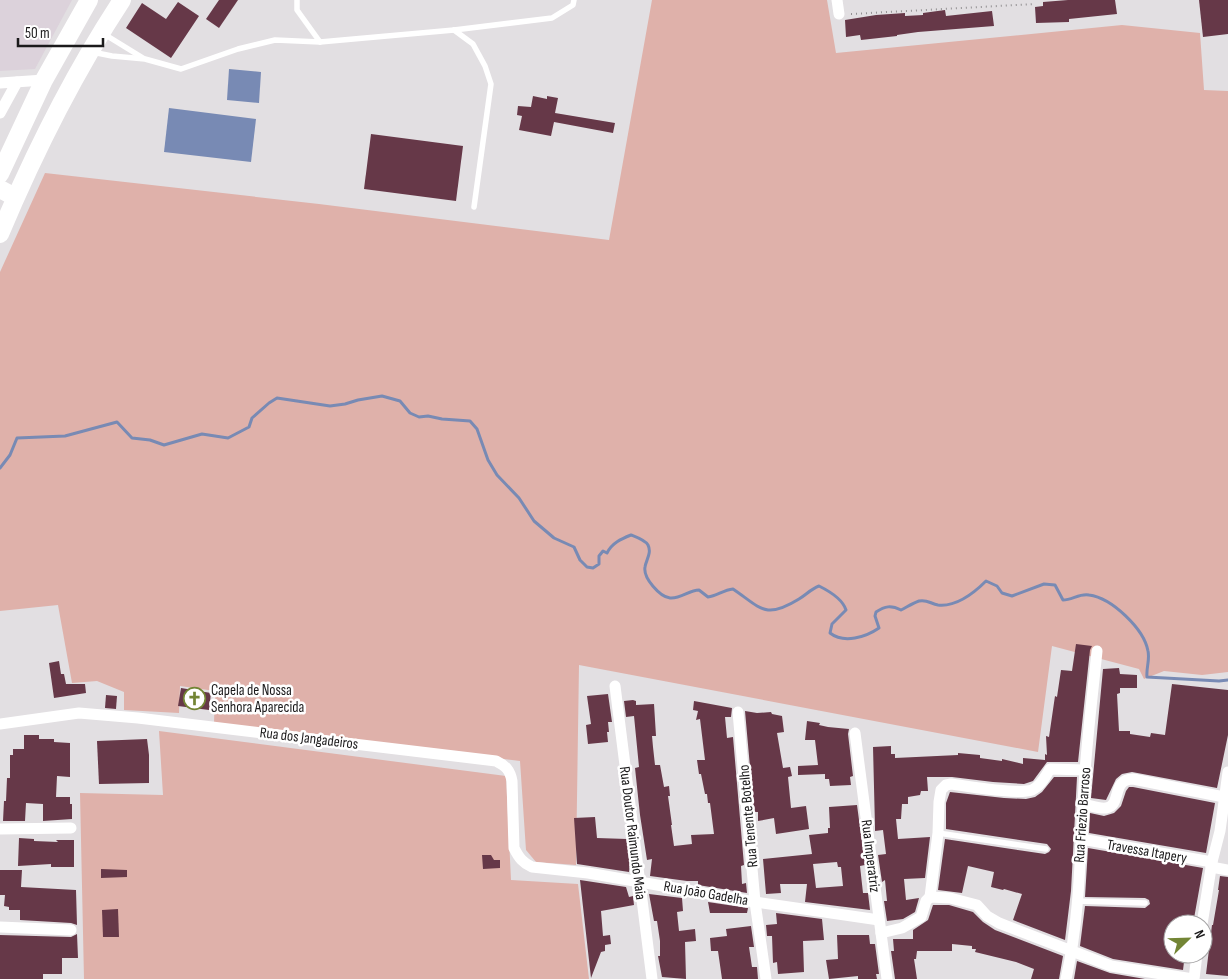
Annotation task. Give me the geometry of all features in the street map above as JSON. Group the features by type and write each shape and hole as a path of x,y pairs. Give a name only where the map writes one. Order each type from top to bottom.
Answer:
{"main road":[{"path":"27,175 2,169 44,80 89,0"},
{"path":"0,234 8,193 27,175 47,132 100,33 122,0"}],"street":[{"path":"837,0 839,14"},
{"path":"0,83 44,80"},
{"path":"0,113 16,82"},
{"name":"Rua Friezio Barroso","path":"1066,979 1072,950 1082,839 1085,770 1097,651"},
{"name":"Rua Doutor Raimundo Maia","path":"615,686 652,979"},
{"name":"Rua Tenente Botelho","path":"738,712 755,902 766,979"},
{"name":"Rua dos Jangadeiros","path":"0,724 79,714 138,718 496,761 506,766 512,781 514,848 518,857 532,867"},
{"name":"Rua Imperatriz","path":"855,733 887,979"},
{"path":"882,933 902,928 921,917 926,901 930,898 938,833 939,802 941,790 946,785 954,784 991,790 1026,791 1033,790 1040,784 1050,769 1085,770"},
{"path":"1204,914 1212,865 1224,832 1228,772"},
{"path":"1083,804 1107,808 1112,805 1121,783 1126,779 1226,789"},
{"path":"0,829 71,828"},
{"name":"Travessa Itapery","path":"1082,839 1212,865 1228,870"},
{"name":"Rua João Gadelha","path":"532,867 639,881 755,902 879,920"},
{"path":"930,898 950,898 977,905 987,916 999,923 1111,966 1193,979 1196,964"},
{"path":"0,927 71,930"}],"lane":[{"path":"297,0 297,10 320,42"},
{"path":"90,52 145,59 181,69 238,48 275,40 320,42 454,30 552,18 573,5 574,0"},
{"path":"454,30 474,44 485,66 490,84 474,207"},
{"path":"100,33 145,59"},
{"path":"938,833 1046,849"},
{"path":"1076,901 1145,903"}],"path":[{"path":"839,14 1035,4"}],"shaded area":[{"path":"0,0 72,0 35,69 0,71"},
{"path":"652,0 827,0 836,53 1122,25 1200,33 1204,90 1228,91 1228,672 1202,675 1164,671 1144,679 1139,669 1052,646 1038,752 579,665 576,865 536,862 526,850 520,761 214,723 215,691 180,686 179,713 124,710 124,692 97,681 72,683 58,605 0,611 0,272 45,173 319,204 609,240"},
{"path":"159,731 506,776 511,880 578,884 589,979 84,979 80,793 163,795"}],"water":[{"path":"229,69 261,72 259,103 227,100"},
{"path":"169,108 256,119 251,162 164,152"}],"building":[{"path":"219,0 238,0 219,28 206,19"},
{"path":"1115,0 1117,14 1069,19 1069,22 1036,23 1035,7 1043,6 1043,2"},
{"path":"1199,0 1228,0 1228,34 1203,37"},
{"path":"178,2 199,16 171,58 126,28 142,3 166,19"},
{"path":"945,10 946,16 992,11 994,26 918,32 861,40 860,35 846,37 845,20 905,13 905,16 923,15 923,13"},
{"path":"533,96 547,99 547,96 558,98 555,113 615,123 613,133 554,122 551,136 519,130 522,116 517,115 518,106 531,107"},
{"path":"371,134 463,146 456,201 364,189"},
{"path":"1076,644 1092,646 1090,650 1078,762 1047,762 1033,781 1024,784 952,777 927,777 928,791 921,791 920,795 908,797 908,804 902,804 901,819 896,819 898,839 930,837 925,878 904,879 906,900 919,898 915,912 903,919 887,921 884,901 887,901 885,880 882,882 878,855 886,854 883,830 875,831 873,747 891,746 891,754 895,754 895,758 958,755 958,753 980,755 980,758 1002,761 1002,759 1023,764 1023,758 1045,760 1045,754 1047,755 1046,736 1049,737 1061,670 1072,671"},
{"path":"59,661 61,674 64,674 66,684 85,684 86,693 54,698 49,663"},
{"path":"1119,668 1120,674 1137,675 1137,688 1120,688 1120,693 1117,694 1119,731 1130,731 1130,734 1150,737 1151,733 1165,735 1172,684 1228,690 1228,735 1217,788 1132,772 1122,774 1116,779 1106,800 1091,798 1103,669"},
{"path":"181,688 211,693 209,710 178,706"},
{"path":"608,694 612,722 608,722 608,742 588,744 586,725 591,724 587,696"},
{"path":"106,695 117,696 116,709 105,708"},
{"path":"624,701 636,701 636,705 654,704 656,736 652,736 655,765 660,765 664,787 669,786 670,796 668,796 674,846 692,844 691,835 714,834 710,803 708,803 707,794 705,794 701,774 699,774 697,760 705,760 700,719 696,720 698,711 693,710 694,701 732,708 731,717 725,717 727,738 733,737 744,865 741,866 742,884 746,883 747,893 698,885 698,881 650,876 652,859 647,860 635,768 639,767 634,716 626,717"},
{"path":"745,711 757,713 771,712 772,714 782,716 784,732 777,733 783,768 790,767 792,776 788,777 791,808 806,806 809,829 776,834 774,818 758,821 758,812 754,812"},
{"path":"807,721 820,723 819,725 828,727 849,729 853,776 850,777 851,785 830,786 829,779 825,779 825,774 798,775 798,766 818,765 815,740 805,740"},
{"path":"24,735 39,735 39,739 54,739 54,742 70,743 70,777 57,776 56,797 70,797 72,819 43,821 43,804 26,803 25,821 3,821 7,778 10,778 10,755 13,755 13,749 24,749"},
{"path":"147,739 149,783 99,784 97,741"},
{"path":"1054,777 1077,777 1071,891 1065,940 1013,920 1022,894 991,887 994,872 968,866 962,893 938,890 945,839 1045,854 1051,849 1047,844 946,829 946,803 950,792 1026,799 1035,797 1042,792"},
{"path":"1129,787 1215,803 1206,853 1089,833 1090,813 1104,816 1114,813 1121,806"},
{"path":"857,805 865,865 860,866 863,893 868,893 870,910 805,902 807,884 780,884 781,893 766,894 763,859 812,854 809,835 828,833 828,828 830,828 829,807","holes":["837,862 838,867 841,867 843,886 816,888 813,864"]},
{"path":"595,817 597,838 627,839 630,861 629,872 577,864 574,818"},
{"path":"19,838 58,842 56,840 74,840 74,867 51,867 51,864 18,866"},
{"path":"1088,848 1203,868 1195,914 1163,914 1163,964 1184,964 1183,970 1113,959 1080,946 1085,906 1145,908 1150,904 1149,900 1145,898 1085,897"},
{"path":"482,855 491,855 494,860 500,860 500,868 483,869"},
{"path":"101,869 127,870 127,877 101,878"},
{"path":"0,870 22,870 21,887 76,890 77,925 20,920 20,910 9,910 9,907 4,906 5,895 0,895"},
{"path":"1220,876 1228,877 1228,976 1206,974 1207,964 1213,964 1213,925"},
{"path":"580,880 626,887 629,897 633,896 634,905 601,911 603,936 610,935 611,944 605,945 605,951 601,952 591,978"},
{"path":"649,894 682,898 683,911 677,912 679,931 695,929 696,941 685,942 686,979 662,977 658,956 660,956 660,941 657,921 654,921"},
{"path":"708,902 748,908 747,913 710,913"},
{"path":"933,905 949,905 973,912 995,930 1063,956 1059,979 1031,979 1034,969 1016,962 975,952 976,949 972,949 972,946 952,944 952,951 917,951 916,959 914,959 917,979 895,979 891,951 894,951 893,939 913,939 913,930 928,920"},
{"path":"118,909 119,937 103,937 102,910"},
{"path":"776,913 822,919 824,940 803,941 804,972 778,974 777,962 773,963 772,936 767,936 766,925 777,924"},
{"path":"751,926 754,947 749,947 752,967 757,967 758,979 722,979 718,951 711,951 710,938 727,936 726,929"},
{"path":"77,934 78,958 62,958 62,974 43,974 43,979 0,979 0,935 71,937"},
{"path":"837,935 869,935 870,944 875,944 879,974 876,974 877,979 858,979 858,976 829,979 826,960 838,959"},
{"path":"1077,961 1110,973 1145,979 1074,979"}],"waterway":[{"path":"0,468 10,455 17,438 65,436 117,422 132,438 150,440 164,445 202,434 228,438 249,427 252,418 277,398 330,406 382,396 400,401 410,413 419,417 428,416 470,421 477,429 488,460 497,475 519,498 534,521 554,538 574,547 580,560 587,567 593,568 599,564 599,556 603,551 607,553 614,544 631,535 645,542 648,545 649,551 645,571 653,586 666,597 678,597 699,590 708,597 733,589 757,606 771,610 788,605 819,586 839,599 846,610 832,624 830,633 848,639 868,634 879,628 875,616 876,612 882,608 894,607 901,610 919,601 927,601 938,605 951,604 970,594 986,581 997,586 1002,593 1012,596 1044,584 1055,585 1063,600 1082,595 1098,597 1117,608 1126,616 1134,624 1145,642 1148,651 1147,677 1228,680"}],"place":[{"name":"Capela de Nossa Senhora Aparecida","path":"195,699"}]}
